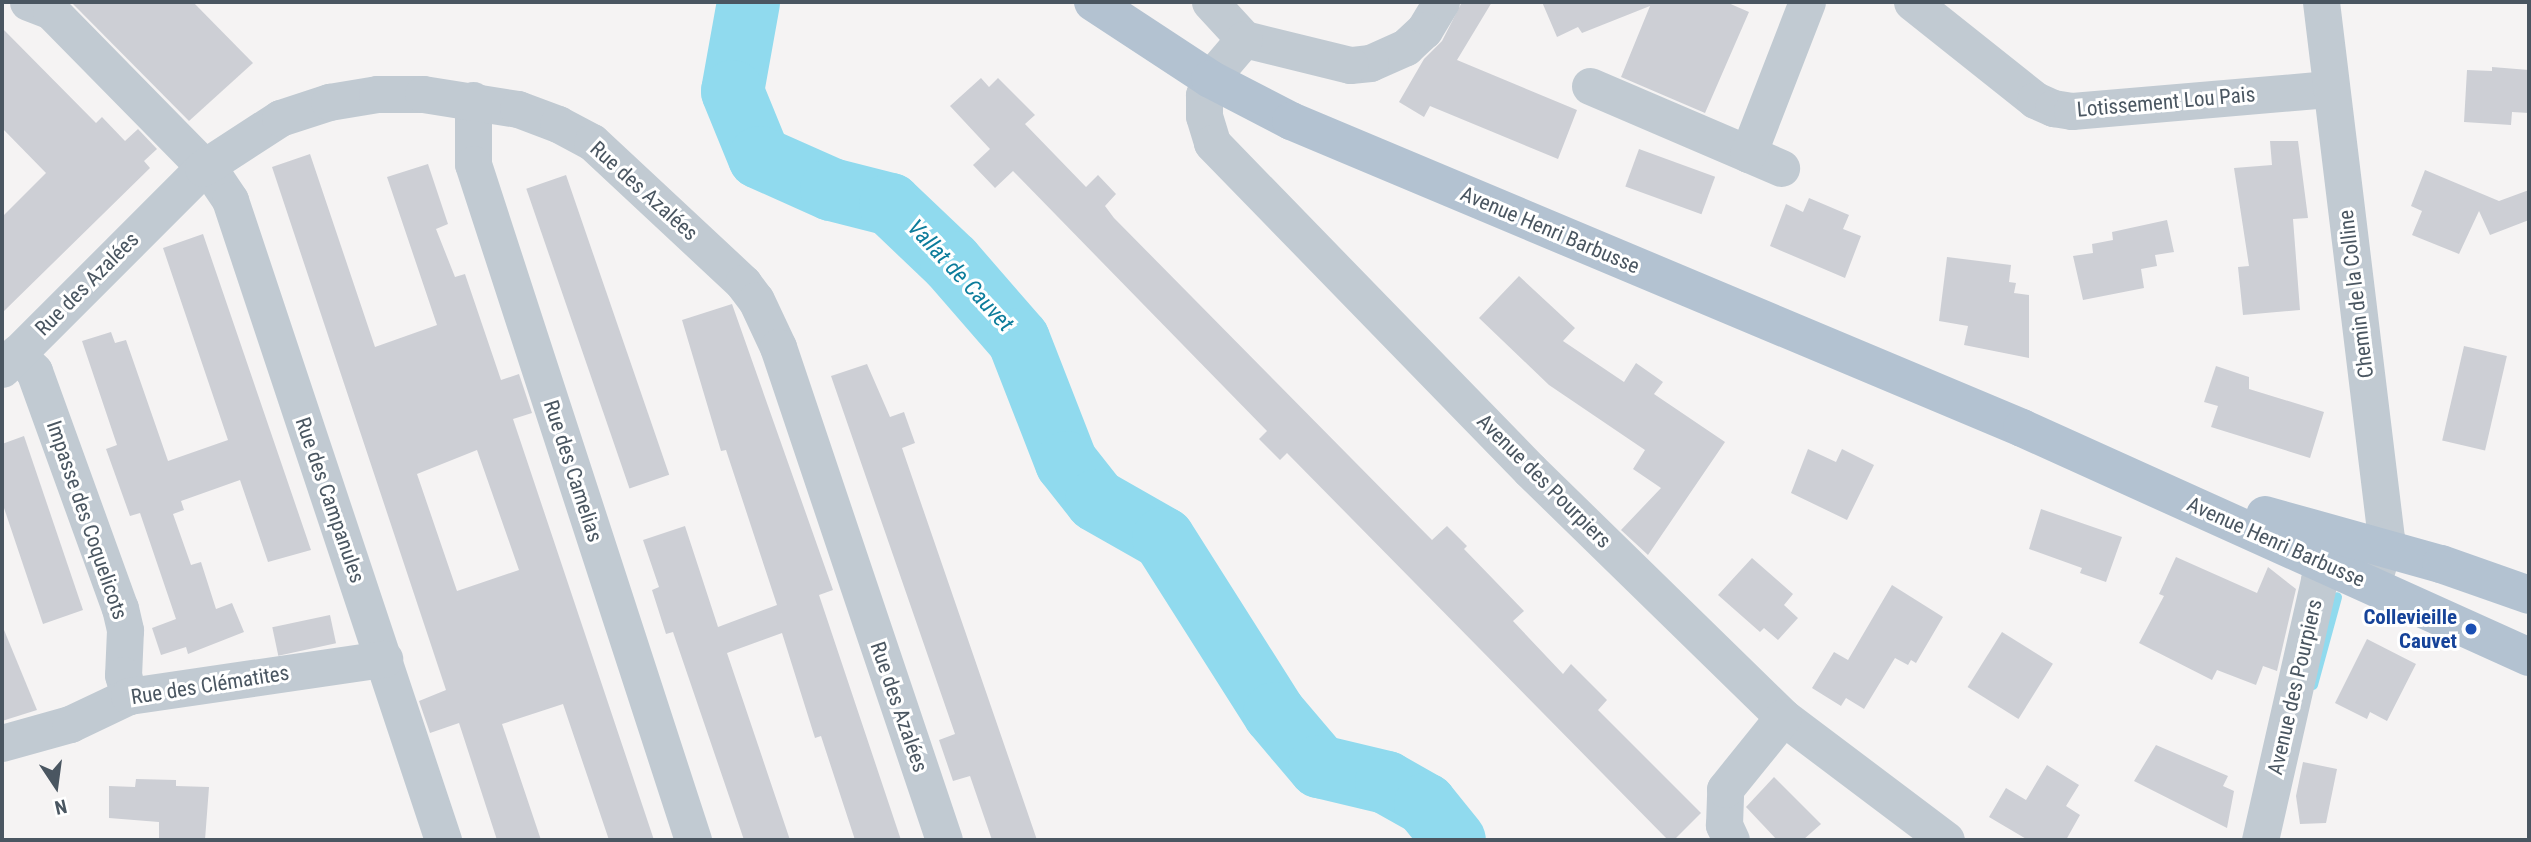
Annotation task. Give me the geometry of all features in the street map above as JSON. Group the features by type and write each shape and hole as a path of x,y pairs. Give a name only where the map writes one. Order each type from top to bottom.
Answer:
{"main road":[{"name":"Avenue Henri Barbusse","path":"1093,2 1210,79 1290,121 2022,428 2330,549 2371,585 2529,657"},
{"name":"Avenue Henri Barbusse","path":"2330,549 2385,548 2529,595"}],"street":[{"name":"Rue des Campanules","path":"28,2 51,11 203,168 230,200 443,840"},
{"path":"1210,2 1244,39 1350,65 1370,63 1406,47 1424,30 1441,2"},
{"path":"1748,154 1807,2"},
{"name":"Lotissement Lou Pais","path":"1912,2 2035,100 2053,108 2072,111 2331,89"},
{"name":"Chemin de la Colline","path":"2321,2 2385,548 2371,585"},
{"path":"1210,79 1244,39"},
{"name":"Avenue des Pourpiers","path":"1210,79 1203,116 1212,144 1531,470 1783,717 1946,840"},
{"path":"1590,86 1781,168"},
{"name":"Rue des Azalées","path":"10,361 203,168 280,118 329,102 377,94 473,100 518,109 593,142 743,283 756,300 778,347 944,840"},
{"name":"Rue des Camelias","path":"473,100 473,164 693,840"},
{"name":"Impasse des Coquelicots","path":"10,361 34,371 120,608 125,630 123,675 129,696"},
{"name":"Avenue des Pourpiers","path":"2260,840 2330,549"},
{"name":"Rue des Clématites","path":"2,743 70,724 129,696 384,659"},
{"path":"1731,840 1724,825 1725,789 1783,717"}],"building":[{"path":"71,2 193,2 253,63 189,121"},
{"path":"1462,2 1492,2 1457,60 1577,110 1558,159 1430,106 1424,117 1399,102 1424,59 1442,41"},
{"path":"1542,2 1726,2 1749,12 1705,113 1621,77 1650,6 1582,33 1578,27 1557,37"},
{"path":"2,28 96,123 102,117 125,141 138,129 157,149 144,161 150,168 2,313 2,217 46,173 2,128"},
{"path":"2492,67 2529,70 2529,113 2512,112 2511,125 2464,122 2467,70 2492,71"},
{"path":"981,78 989,87 998,78 1035,115 1025,124 1086,187 1098,175 1116,194 1105,206 1114,218 1432,540 1447,526 1467,546 1464,549 1524,611 1513,621 1563,674 1571,664 1607,700 1598,710 1701,813 1674,840 1668,840 1287,453 1280,460 1259,439 1267,431 1013,171 995,188 973,165 990,149 950,106"},
{"path":"2270,141 2298,141 2308,218 2293,219 2300,310 2243,315 2238,267 2249,266 2234,168 2272,165"},
{"path":"1639,149 1715,177 1701,214 1625,187"},
{"path":"310,154 375,347 437,325 387,177 428,164 448,224 436,229 455,277 465,274 501,380 519,374 532,413 513,419 654,840 609,840 563,704 502,724 541,840 497,840 459,723 430,733 419,701 446,690 272,167","holes":["477,450 519,570 457,591 417,474"]},
{"path":"2425,170 2499,201 2529,190 2529,220 2490,235 2479,211 2459,254 2412,235 2422,211 2411,206"},
{"path":"566,175 669,475 629,488 526,189"},
{"path":"1809,198 1849,215 1843,229 1861,236 1845,278 1770,246 1786,204 1803,212"},
{"path":"2167,220 2174,252 2155,255 2157,266 2141,269 2144,288 2083,300 2073,256 2093,253 2092,244 2113,240 2112,232"},
{"path":"203,234 311,550 268,562 240,480 181,501 184,510 173,514 191,565 201,562 216,609 232,603 244,632 188,654 186,647 161,655 152,628 176,619 140,513 130,516 106,449 117,445 82,341 111,332 115,343 126,340 168,461 228,440 163,248"},
{"path":"1947,257 2011,265 2009,282 2016,283 2014,293 2029,295 2029,358 1964,345 1968,326 1939,321"},
{"path":"1519,276 1575,328 1563,341 1624,382 1636,363 1663,382 1654,394 1725,442 1648,555 1621,530 1661,488 1633,469 1645,450 1549,385 1479,318"},
{"path":"732,304 833,590 819,595 901,840 855,840 821,736 815,738 782,633 727,653 790,840 744,840 673,632 666,634 652,590 659,587 643,540 685,526 718,627 777,605 726,450 721,451 682,320"},
{"path":"2464,346 2507,356 2485,450 2442,441"},
{"path":"867,364 890,417 904,412 915,443 902,448 1037,840 992,840 970,776 953,781 939,740 955,734 831,376"},
{"path":"2216,366 2249,377 2249,389 2324,412 2310,458 2211,427 2218,406 2204,402"},
{"path":"24,436 83,610 43,624 2,502 2,444"},
{"path":"1808,449 1836,462 1842,449 1874,465 1847,520 1791,493"},
{"path":"2041,509 2122,537 2106,582 2080,573 2082,568 2029,549"},
{"path":"2176,557 2257,593 2268,567 2296,589 2277,671 2263,666 2256,685 2217,670 2212,680 2139,643 2164,596 2159,594"},
{"path":"1752,558 1793,594 1784,605 1798,618 1778,640 1764,628 1760,632 1718,595"},
{"path":"1892,585 1943,617 1916,663 1911,660 1908,665 1895,658 1864,709 1846,698 1841,706 1812,688 1834,652 1848,660"},
{"path":"330,615 336,643 278,656 272,627"},
{"path":"2,625 37,710 2,721"},
{"path":"2002,632 2053,664 2018,719 1968,687"},
{"path":"2367,639 2416,664 2387,721 2370,712 2367,719 2335,703"},
{"path":"2156,745 2228,776 2223,786 2234,791 2227,828 2134,781"},
{"path":"2303,762 2337,769 2326,823 2300,824 2296,796"},
{"path":"2047,765 2079,785 2066,806 2080,815 2066,840 2028,840 1989,817 2006,788 2026,800"},
{"path":"1774,777 1821,824 1803,840 1777,840 1746,807"},
{"path":"136,779 176,780 176,786 209,787 205,840 159,840 159,822 109,818 109,786 135,787"}],"waterway":[{"name":"Vallat de Cauvet","path":"748,2 732,91 759,157 831,189 890,204 951,262 1018,339 1066,462 1096,500 1163,538 1274,713 1319,766 1386,782 1425,804 1454,840"},
{"path":"2313,685 2337,597"}],"place":[{"name":"Collevieille Cauvet","path":"2471,629"}]}
